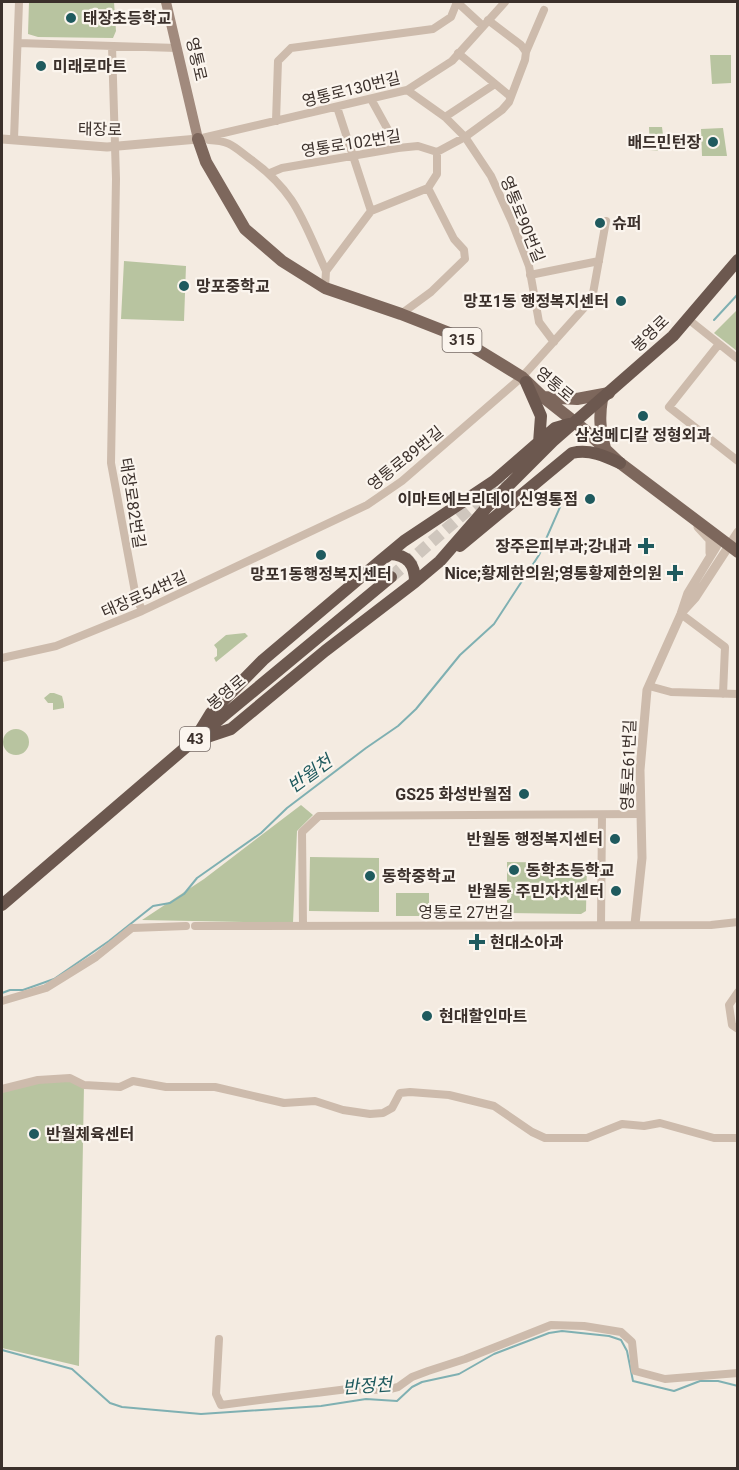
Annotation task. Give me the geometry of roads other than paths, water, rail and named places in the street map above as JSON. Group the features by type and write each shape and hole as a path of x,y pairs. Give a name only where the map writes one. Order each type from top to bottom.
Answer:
{"highway":[{"name":"봉영로","path":"440,561 487,507 553,441 673,336 738,260"},
{"path":"524,379 541,416 539,443"},
{"path":"192,742 211,713 263,660 380,561 494,481 555,428 576,422"},
{"path":"192,742 231,729 325,651 470,539 572,453 580,451 595,453 620,463"},
{"path":"380,561 390,554 402,556 412,564 416,582"},
{"name":"봉영로","path":"2,905 192,742 391,577"}],"main road":[{"name":"영통로","path":"166,2 198,139 206,162 245,229 282,261 325,288 452,334 524,379 576,422 620,463 729,545"},
{"path":"543,397 577,399 606,396 599,413 599,429 605,449"}],"street":[{"path":"14,140 19,2"},
{"path":"276,121 278,61 291,48 433,29 451,17 457,2 485,23 521,45 526,52"},
{"name":"영통로130번길","path":"198,139 407,90 452,61 505,2"},
{"path":"326,271 371,211 428,188 437,174 437,152 465,137 502,110 511,98 526,52 544,10"},
{"path":"18,43 177,48"},
{"name":"태장로82번길","path":"112,46 116,179 111,463 135,592 142,611"},
{"path":"458,53 511,98"},
{"path":"444,117 495,84"},
{"name":"영통로90번길","path":"407,90 444,117 465,137 491,177 512,222 530,275 539,322 554,342"},
{"path":"371,99 398,148"},
{"path":"337,107 371,211"},
{"name":"태장로","path":"2,139 115,146 198,139"},
{"path":"198,139 226,141 270,173 288,192 326,271 325,288"},
{"name":"영통로102번길","path":"270,173 282,168 398,148 418,146 437,152"},
{"path":"401,314 431,292 465,259 464,250 454,239 428,188"},
{"path":"524,379 592,299 606,221"},
{"path":"530,275 598,261"},
{"path":"688,319 738,359"},
{"path":"718,345 669,407 738,461"},
{"name":"영통로89번길","path":"293,540 367,506 402,481 524,379"},
{"path":"681,614 688,593 708,560 711,546 710,540 685,512"},
{"path":"681,614 695,598 738,532"},
{"name":"태장로54번길","path":"2,658 56,646 142,611 293,540"},
{"path":"708,560 729,545"},
{"path":"681,614 725,647 723,694"},
{"name":"영통로61번길","path":"635,924 642,858 640,770 645,709 649,686 681,614"},
{"path":"649,686 671,693 738,694"},
{"path":"303,926 302,832 319,816 641,814"},
{"path":"601,925 602,815"},
{"name":"영통로 27번길","path":"195,926 711,925 738,922"},
{"path":"2,1000 46,988 96,957 132,928 186,926"},
{"path":"738,992 729,1005 732,1024 738,1029"},
{"path":"2,1089 38,1080 70,1078 84,1085 120,1088 133,1081 166,1087 215,1087 284,1102 315,1101 342,1110 370,1114 383,1113 392,1108 400,1093 431,1092 494,1106 532,1132 545,1138 587,1138 621,1124 644,1126 660,1123 714,1138 738,1138"},
{"path":"219,1339 216,1394 221,1405 348,1389 386,1390 398,1387 412,1377 551,1325 584,1326 621,1332 632,1342 635,1371 665,1379 738,1373"}],"waterway":[{"name":"반월천","path":"714,320 738,294"},
{"name":"반월천","path":"2,993 10,990 23,990 54,979 109,941 153,906 170,903 184,894 197,878 261,833 287,808 398,726 416,709 460,655 494,624 539,555 564,498"},
{"name":"반정천","path":"2,1350 72,1369 110,1403 122,1407 201,1414 321,1406 366,1399 397,1401 412,1387 422,1382 459,1374 494,1354 549,1333 562,1331 609,1336 621,1340 627,1351 633,1381 674,1391 700,1381 718,1381 738,1386"}],"tunnel":[{"path":"391,577 504,479"}],"place":[{"name":"태장초등학교","path":"71,18"},
{"name":"미래로마트","path":"41,66"},
{"name":"배드민턴장","path":"713,142"},
{"name":"슈퍼","path":"600,223"},
{"name":"망포중학교","path":"184,286"},
{"name":"망포1동 행정복지센터","path":"621,301"},
{"name":"삼성메디칼 정형외과","path":"643,416"},
{"name":"이마트에브리데이 신영통점","path":"590,499"},
{"name":"장주은피부과;강내과","path":"646,546"},
{"name":"망포1동행정복지센터","path":"321,555"},
{"name":"Nice;황제한의원;영통황제한의원","path":"675,573"},
{"name":"GS25 화성반월점","path":"524,794"},
{"name":"반월동 행정복지센터","path":"615,839"},
{"name":"동학초등학교","path":"514,870"},
{"name":"동학중학교","path":"370,876"},
{"name":"반월동 주민자치센터","path":"616,891"},
{"name":"현대소아과","path":"477,942"},
{"name":"현대할인마트","path":"427,1016"},
{"name":"반월체육센터","path":"34,1134"}]}
